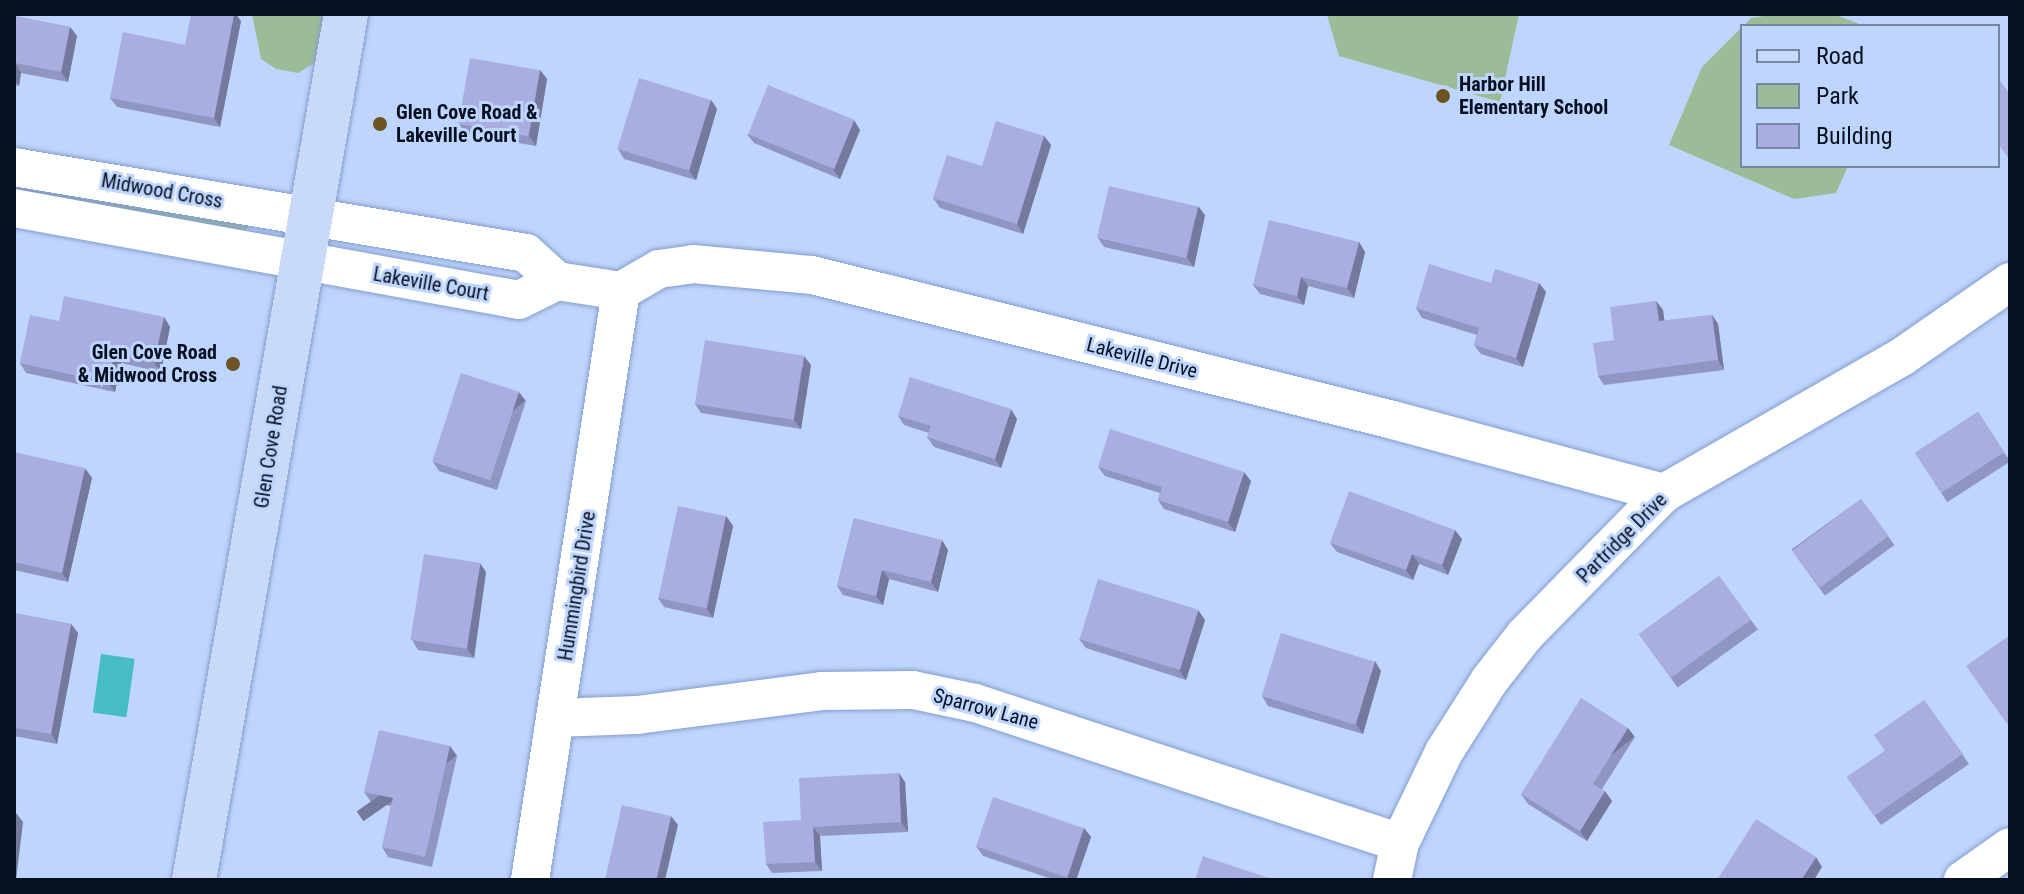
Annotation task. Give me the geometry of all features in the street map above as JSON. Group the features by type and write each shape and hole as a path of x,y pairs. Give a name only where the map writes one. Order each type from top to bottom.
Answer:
{"main road":[{"name":"Glen Cove Road","path":"194,880 222,744 309,216 346,14"}],"street":[{"name":"Midwood Cross","path":"14,167 309,216"},
{"path":"14,208 302,260"},
{"path":"309,216 526,253 557,281 621,291"},
{"name":"Lakeville Court","path":"302,260 519,300 557,281"},
{"name":"Lakeville Drive","path":"621,291 659,269 693,264 812,275 1393,420 1664,493"},
{"name":"Partridge Drive","path":"1392,880 1400,843 1444,752 1489,681 1525,635 1664,493 1903,356 2010,282"},
{"name":"Hummingbird Drive","path":"530,880 621,291"},
{"name":"Sparrow Lane","path":"555,718 637,715 852,688 913,690 1005,713 1400,843"},
{"path":"1963,880 2010,847"}],"green space":[{"path":"252,14 336,14 327,55 298,73 276,69 261,59"},
{"path":"1519,14 1500,102 1339,56 1327,15"},
{"path":"1776,14 1833,14 1860,24 1745,24 1751,18"},
{"path":"1740,29 1740,168 1847,168 1836,193 1794,199 1669,145 1702,67"},
{"path":"14,182 249,223 249,227 244,231 14,192"}],"shaded area":[{"path":"101,654 135,659 126,717 93,712"}],"building":[{"path":"191,14 234,14 214,118 110,98 123,32 185,45"},
{"path":"14,16 70,27 61,72 15,63 14,66"},
{"path":"470,58 540,70 528,136 458,124"},
{"path":"639,78 711,100 689,171 617,149"},
{"path":"2000,81 2010,94 2010,160 2000,147"},
{"path":"768,85 854,120 834,169 748,134"},
{"path":"996,121 1044,136 1017,224 933,198 947,155 982,166"},
{"path":"1109,186 1198,206 1186,258 1097,238"},
{"path":"1269,220 1359,242 1347,288 1301,277 1297,296 1253,285"},
{"path":"1429,264 1491,283 1495,269 1539,283 1516,358 1474,345 1479,328 1416,308"},
{"path":"64,296 164,317 154,362 114,354 108,383 20,363 30,315 59,321"},
{"path":"1656,301 1659,321 1712,315 1718,360 1598,376 1593,343 1614,340 1610,307"},
{"path":"705,340 804,356 794,420 695,404"},
{"path":"461,373 519,392 490,480 432,461"},
{"path":"910,377 1011,409 995,459 927,437 931,426 898,416"},
{"path":"1978,412 2004,452 1941,493 1915,453"},
{"path":"1110,429 1244,472 1228,522 1158,500 1162,487 1098,467"},
{"path":"14,452 85,468 62,573 14,562"},
{"path":"1349,491 1455,530 1442,565 1412,554 1406,570 1330,543"},
{"path":"1861,499 1889,536 1820,587 1792,551"},
{"path":"678,506 726,516 706,608 658,598"},
{"path":"854,518 942,540 931,582 882,570 876,596 837,586"},
{"path":"424,554 480,563 467,649 410,640"},
{"path":"1719,576 1751,620 1671,678 1639,634"},
{"path":"1098,579 1198,610 1180,670 1080,639"},
{"path":"14,613 71,624 51,734 14,728"},
{"path":"1281,633 1375,662 1355,725 1262,696"},
{"path":"2010,635 2010,728 1966,666"},
{"path":"1581,698 1628,728 1593,784 1605,791 1580,831 1521,794"},
{"path":"1924,700 1963,754 1874,816 1847,777 1885,751 1874,735"},
{"path":"379,730 450,746 425,857 382,847 393,798 364,792"},
{"path":"899,773 901,822 813,827 815,862 766,864 763,822 801,820 799,778"},
{"path":"993,797 1084,828 1067,877 976,846"},
{"path":"622,805 671,816 656,880 605,880"},
{"path":"1756,819 1816,857 1801,880 1717,880"},
{"path":"1203,856 1275,880 1195,880"}],"place":[{"name":"Harbor Hill Elementary School","path":"1443,96"},
{"name":"Glen Cove Road & Lakeville Court","path":"380,124"},
{"name":"Glen Cove Road & Midwood Cross","path":"233,364"}]}
